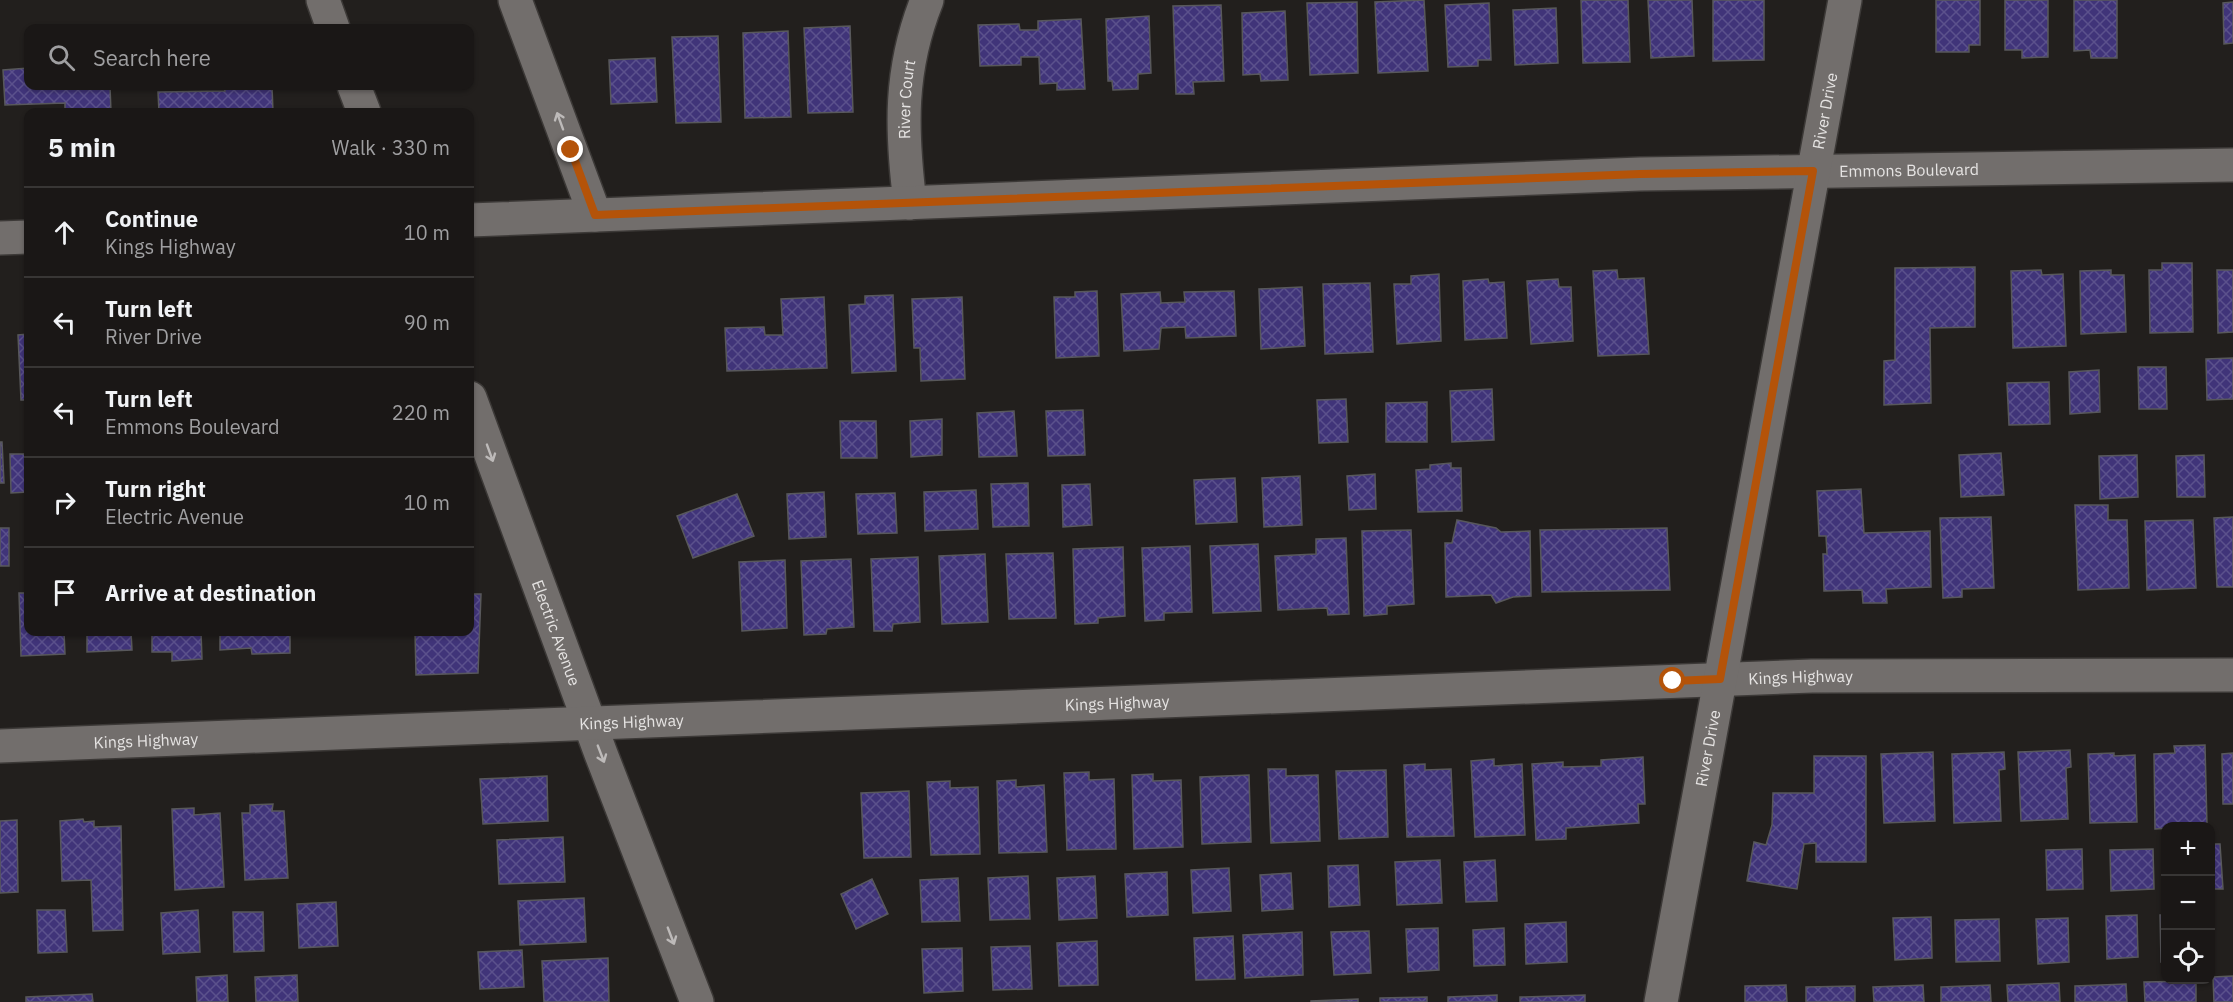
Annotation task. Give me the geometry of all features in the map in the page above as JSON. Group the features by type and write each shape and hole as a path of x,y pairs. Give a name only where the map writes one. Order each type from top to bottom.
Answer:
{"street":[{"path":"323,0 332,24"},
{"path":"515,0 595,215"},
{"name":"River Court","path":"910,203 902,141 905,80 919,19 927,0"},
{"name":"River Drive","path":"1661,1002 1845,0"},
{"path":"356,90 362,108"},
{"name":"Emmons Boulevard","path":"474,220 1640,174 2233,165"},
{"path":"0,238 24,237"},
{"name":"Electric Avenue","path":"474,409 589,722 697,1002"},
{"name":"Kings Highway","path":"0,746 1812,676 2233,675"}],"building":[{"path":"1424,0 1428,71 1378,73 1375,2"},
{"path":"1581,0 1628,0 1630,62 1583,63"},
{"path":"1648,0 1692,0 1694,56 1651,58"},
{"path":"1713,0 1764,0 1764,60 1713,61"},
{"path":"1936,0 1980,0 1980,45 1969,45 1969,52 1936,52"},
{"path":"2005,0 2048,0 2048,57 2022,58 2022,50 2005,50"},
{"path":"2074,0 2117,0 2117,58 2091,58 2090,50 2074,51"},
{"path":"1357,2 1358,73 1310,75 1307,3"},
{"path":"2233,2 2233,43 2224,44 2223,3"},
{"path":"1489,3 1491,60 1478,60 1478,66 1448,67 1445,5"},
{"path":"1221,5 1224,81 1193,82 1194,94 1176,94 1173,6"},
{"path":"1556,8 1558,63 1515,65 1513,10"},
{"path":"1285,11 1288,80 1261,81 1260,74 1243,75 1242,13"},
{"path":"1149,16 1151,73 1138,74 1138,89 1113,90 1112,81 1108,81 1106,19"},
{"path":"1081,19 1085,89 1057,90 1057,83 1040,84 1039,57 1021,57 1021,65 980,66 978,25 1019,24 1020,30 1038,30 1038,21"},
{"path":"850,26 853,112 808,113 804,28"},
{"path":"788,31 791,117 745,118 743,33"},
{"path":"718,36 721,122 676,123 672,37"},
{"path":"655,58 657,102 611,104 609,60"},
{"path":"24,68 24,90 110,90 111,108 65,108 65,103 5,105 3,70"},
{"path":"272,90 273,108 159,108 158,92"},
{"path":"2162,263 2192,263 2193,332 2150,333 2149,270 2162,270"},
{"path":"1975,267 1975,327 1930,328 1931,403 1884,405 1884,361 1895,360 1895,268"},
{"path":"1617,270 1618,279 1644,278 1649,354 1598,356 1593,271"},
{"path":"2041,270 2042,275 2063,274 2066,346 2013,348 2011,271"},
{"path":"2111,270 2111,275 2124,275 2126,332 2081,334 2080,271"},
{"path":"2217,270 2233,270 2233,332 2218,333"},
{"path":"1439,274 1441,341 1397,344 1394,284 1411,284 1411,276"},
{"path":"1488,279 1489,283 1504,282 1507,338 1465,340 1463,281"},
{"path":"1558,279 1559,287 1571,287 1573,341 1531,344 1527,281"},
{"path":"1370,283 1373,352 1325,354 1323,284"},
{"path":"1302,287 1305,346 1261,349 1259,289"},
{"path":"1097,291 1099,356 1056,358 1054,297 1075,297 1075,292"},
{"path":"1234,291 1236,336 1186,338 1185,327 1161,328 1159,349 1124,351 1121,294 1160,292 1161,303 1185,302 1184,292"},
{"path":"893,295 896,371 852,373 849,305 865,304 865,296"},
{"path":"824,297 827,368 727,371 725,328 764,327 765,335 783,335 781,299"},
{"path":"962,297 965,379 921,381 920,348 914,348 912,299"},
{"path":"24,334 24,400 21,400 18,335"},
{"path":"2233,358 2233,399 2207,400 2206,359"},
{"path":"2138,367 2166,367 2167,409 2139,409"},
{"path":"2099,370 2100,412 2070,414 2069,372"},
{"path":"2049,382 2050,424 2009,425 2007,383"},
{"path":"1492,389 1494,440 1452,442 1450,391"},
{"path":"1346,399 1348,442 1319,443 1317,400"},
{"path":"1427,402 1427,442 1386,442 1386,403"},
{"path":"1083,410 1085,455 1048,456 1046,411"},
{"path":"1014,411 1017,456 979,457 977,413"},
{"path":"942,419 942,455 911,457 910,421"},
{"path":"840,421 876,421 877,458 841,458"},
{"path":"0,442 2,442 4,483 0,483"},
{"path":"2001,453 2004,495 1961,497 1959,455"},
{"path":"10,454 24,454 24,492 11,493"},
{"path":"2137,455 2138,497 2100,499 2099,456"},
{"path":"2204,455 2205,497 2177,497 2176,456"},
{"path":"1451,463 1451,468 1461,468 1462,511 1418,512 1416,470 1430,469 1430,465"},
{"path":"1375,474 1376,509 1349,510 1347,476"},
{"path":"1300,476 1302,525 1264,527 1262,478"},
{"path":"1235,478 1237,522 1196,524 1194,480"},
{"path":"1028,483 1029,526 993,527 991,484"},
{"path":"1090,484 1092,525 1063,527 1062,485"},
{"path":"1861,489 1864,533 1930,531 1931,587 1886,589 1887,603 1863,603 1862,590 1824,591 1823,554 1827,554 1826,536 1819,536 1817,491"},
{"path":"976,490 978,529 925,531 924,492"},
{"path":"824,492 826,537 789,539 787,494"},
{"path":"895,493 897,533 858,534 856,494"},
{"path":"737,494 754,536 693,558 677,516"},
{"path":"2075,505 2108,505 2108,520 2127,520 2129,588 2078,590"},
{"path":"1991,517 1994,588 1962,589 1962,597 1943,598 1940,518"},
{"path":"2233,517 2233,587 2217,587 2214,518"},
{"path":"1457,520 1496,528 1501,532 1530,531 1531,596 1513,597 1496,603 1491,595 1446,597 1445,543 1452,543"},
{"path":"2193,520 2196,588 2147,590 2145,521"},
{"path":"0,528 9,528 9,566 0,566"},
{"path":"1667,528 1670,590 1542,592 1540,530"},
{"path":"1411,530 1414,604 1387,606 1387,614 1364,616 1362,531"},
{"path":"1346,538 1349,614 1328,615 1327,608 1278,610 1275,556 1316,554 1316,539"},
{"path":"1258,544 1261,611 1213,613 1210,546"},
{"path":"1190,546 1192,612 1164,613 1164,620 1145,621 1142,548"},
{"path":"1123,547 1125,616 1098,618 1098,623 1075,624 1073,549"},
{"path":"1053,553 1056,618 1009,619 1006,554"},
{"path":"985,554 988,622 942,624 939,556"},
{"path":"918,557 920,622 893,624 892,631 874,631 871,559"},
{"path":"851,559 854,627 827,629 826,634 804,635 801,561"},
{"path":"785,560 787,628 742,631 739,562"},
{"path":"19,593 24,593 24,636 64,636 65,654 21,656"},
{"path":"474,594 481,594 478,673 416,675 415,636 474,636"},
{"path":"87,636 131,636 132,650 87,652"},
{"path":"152,636 201,636 202,659 172,661 172,652 152,652"},
{"path":"220,636 290,636 290,653 252,654 251,648 220,650"},
{"path":"2205,745 2207,822 2161,822 2161,829 2155,829 2154,754 2175,753 2174,746"},
{"path":"2070,750 2071,767 2066,768 2068,819 2021,821 2018,752"},
{"path":"1933,752 1935,821 1884,823 1881,754"},
{"path":"2004,752 2005,769 1999,770 2001,821 1954,823 1952,754"},
{"path":"2114,753 2114,756 2135,755 2137,822 2090,823 2088,754"},
{"path":"2233,753 2233,804 2223,804 2222,754"},
{"path":"1814,756 1866,756 1866,862 1816,862 1816,843 1804,844 1797,889 1747,881 1754,842 1766,845 1772,825 1773,793 1814,793"},
{"path":"1643,757 1645,804 1638,804 1639,823 1566,828 1566,839 1536,840 1532,764 1563,762 1563,767 1601,766 1601,760"},
{"path":"1494,759 1494,766 1522,764 1525,835 1475,837 1471,761"},
{"path":"1425,764 1425,770 1451,769 1454,836 1407,837 1404,765"},
{"path":"1268,769 1286,769 1286,776 1318,775 1320,841 1271,843"},
{"path":"1386,770 1388,837 1339,839 1336,771"},
{"path":"1089,772 1089,780 1114,779 1116,849 1067,850 1064,773"},
{"path":"1153,774 1153,781 1181,780 1183,847 1134,849 1132,775"},
{"path":"1249,775 1251,842 1202,844 1200,777"},
{"path":"547,776 548,821 483,824 480,779"},
{"path":"1016,780 1016,787 1044,785 1047,852 999,853 997,781"},
{"path":"950,781 950,788 978,787 980,854 931,855 927,782"},
{"path":"909,791 911,857 864,858 861,793"},
{"path":"273,804 272,811 284,811 288,878 245,880 242,813 250,813 250,805"},
{"path":"194,808 194,815 220,813 224,887 175,890 172,809"},
{"path":"83,819 84,822 94,821 94,827 121,826 123,930 93,931 91,880 62,881 60,821"},
{"path":"17,820 18,892 0,893 0,821"},
{"path":"563,837 565,882 499,884 497,840"},
{"path":"2215,844 2220,844 2223,889 2215,889"},
{"path":"2082,849 2083,889 2047,890 2046,850"},
{"path":"2153,849 2154,889 2111,891 2110,850"},
{"path":"1440,860 1442,903 1397,905 1395,862"},
{"path":"1495,860 1497,901 1466,902 1464,862"},
{"path":"1358,865 1360,905 1329,907 1328,866"},
{"path":"1229,868 1231,911 1193,913 1191,870"},
{"path":"1167,872 1168,915 1127,917 1125,874"},
{"path":"1291,873 1293,909 1262,911 1260,875"},
{"path":"1028,876 1030,919 990,920 988,878"},
{"path":"1095,876 1097,918 1059,920 1057,878"},
{"path":"958,878 960,921 922,922 920,880"},
{"path":"872,879 888,914 856,929 841,894"},
{"path":"584,898 586,942 520,945 518,901"},
{"path":"336,902 338,946 299,948 297,904"},
{"path":"37,910 65,910 67,952 38,953"},
{"path":"198,910 200,952 163,954 161,913"},
{"path":"233,912 263,912 264,951 234,952"},
{"path":"2137,915 2138,957 2107,959 2106,916"},
{"path":"2160,915 2161,915 2161,962"},
{"path":"1931,917 1932,958 1895,960 1893,918"},
{"path":"2068,918 2069,962 2038,964 2036,919"},
{"path":"1999,919 2000,961 1956,962 1955,920"},
{"path":"1566,922 1567,962 1526,964 1525,924"},
{"path":"1438,928 1439,970 1408,972 1406,929"},
{"path":"1504,928 1505,965 1474,966 1473,930"},
{"path":"1369,931 1371,973 1334,975 1331,932"},
{"path":"1302,932 1303,975 1245,978 1243,935"},
{"path":"1233,936 1235,979 1196,980 1194,938"},
{"path":"1097,941 1098,985 1059,986 1057,943"},
{"path":"1030,946 1032,989 993,990 991,947"},
{"path":"962,948 963,991 924,993 922,949"},
{"path":"522,950 524,987 480,989 478,952"},
{"path":"608,958 609,1002 544,1002 542,961"},
{"path":"227,975 228,1002 197,1002 196,977"},
{"path":"297,975 298,1002 256,1002 255,977"},
{"path":"2233,976 2233,1002 2214,1002 2215,977"},
{"path":"2144,982 2196,984 2196,1002 2145,1002"},
{"path":"2059,983 2060,1002 2008,1002 2007,985"},
{"path":"2126,984 2127,1002 2075,1002 2075,986"},
{"path":"1786,985 1787,1002 1745,1002 1745,986"},
{"path":"1923,985 1924,1002 1874,1002 1873,987"},
{"path":"1990,985 1991,1002 1941,1002 1941,987"},
{"path":"1855,986 1855,1002 1806,1002 1806,987"},
{"path":"92,994 93,1002 26,1002 26,997"},
{"path":"1497,995 1497,1002 1448,1002 1448,997"},
{"path":"1585,995 1585,1002 1520,1002 1520,997"},
{"path":"1427,997 1427,1002 1380,1002 1380,998"},
{"path":"1358,999 1358,1002 1311,1002 1311,1001"}],"route":[{"path":"571,150 595,215 1640,174 1813,171 1720,679 1673,681"}]}
